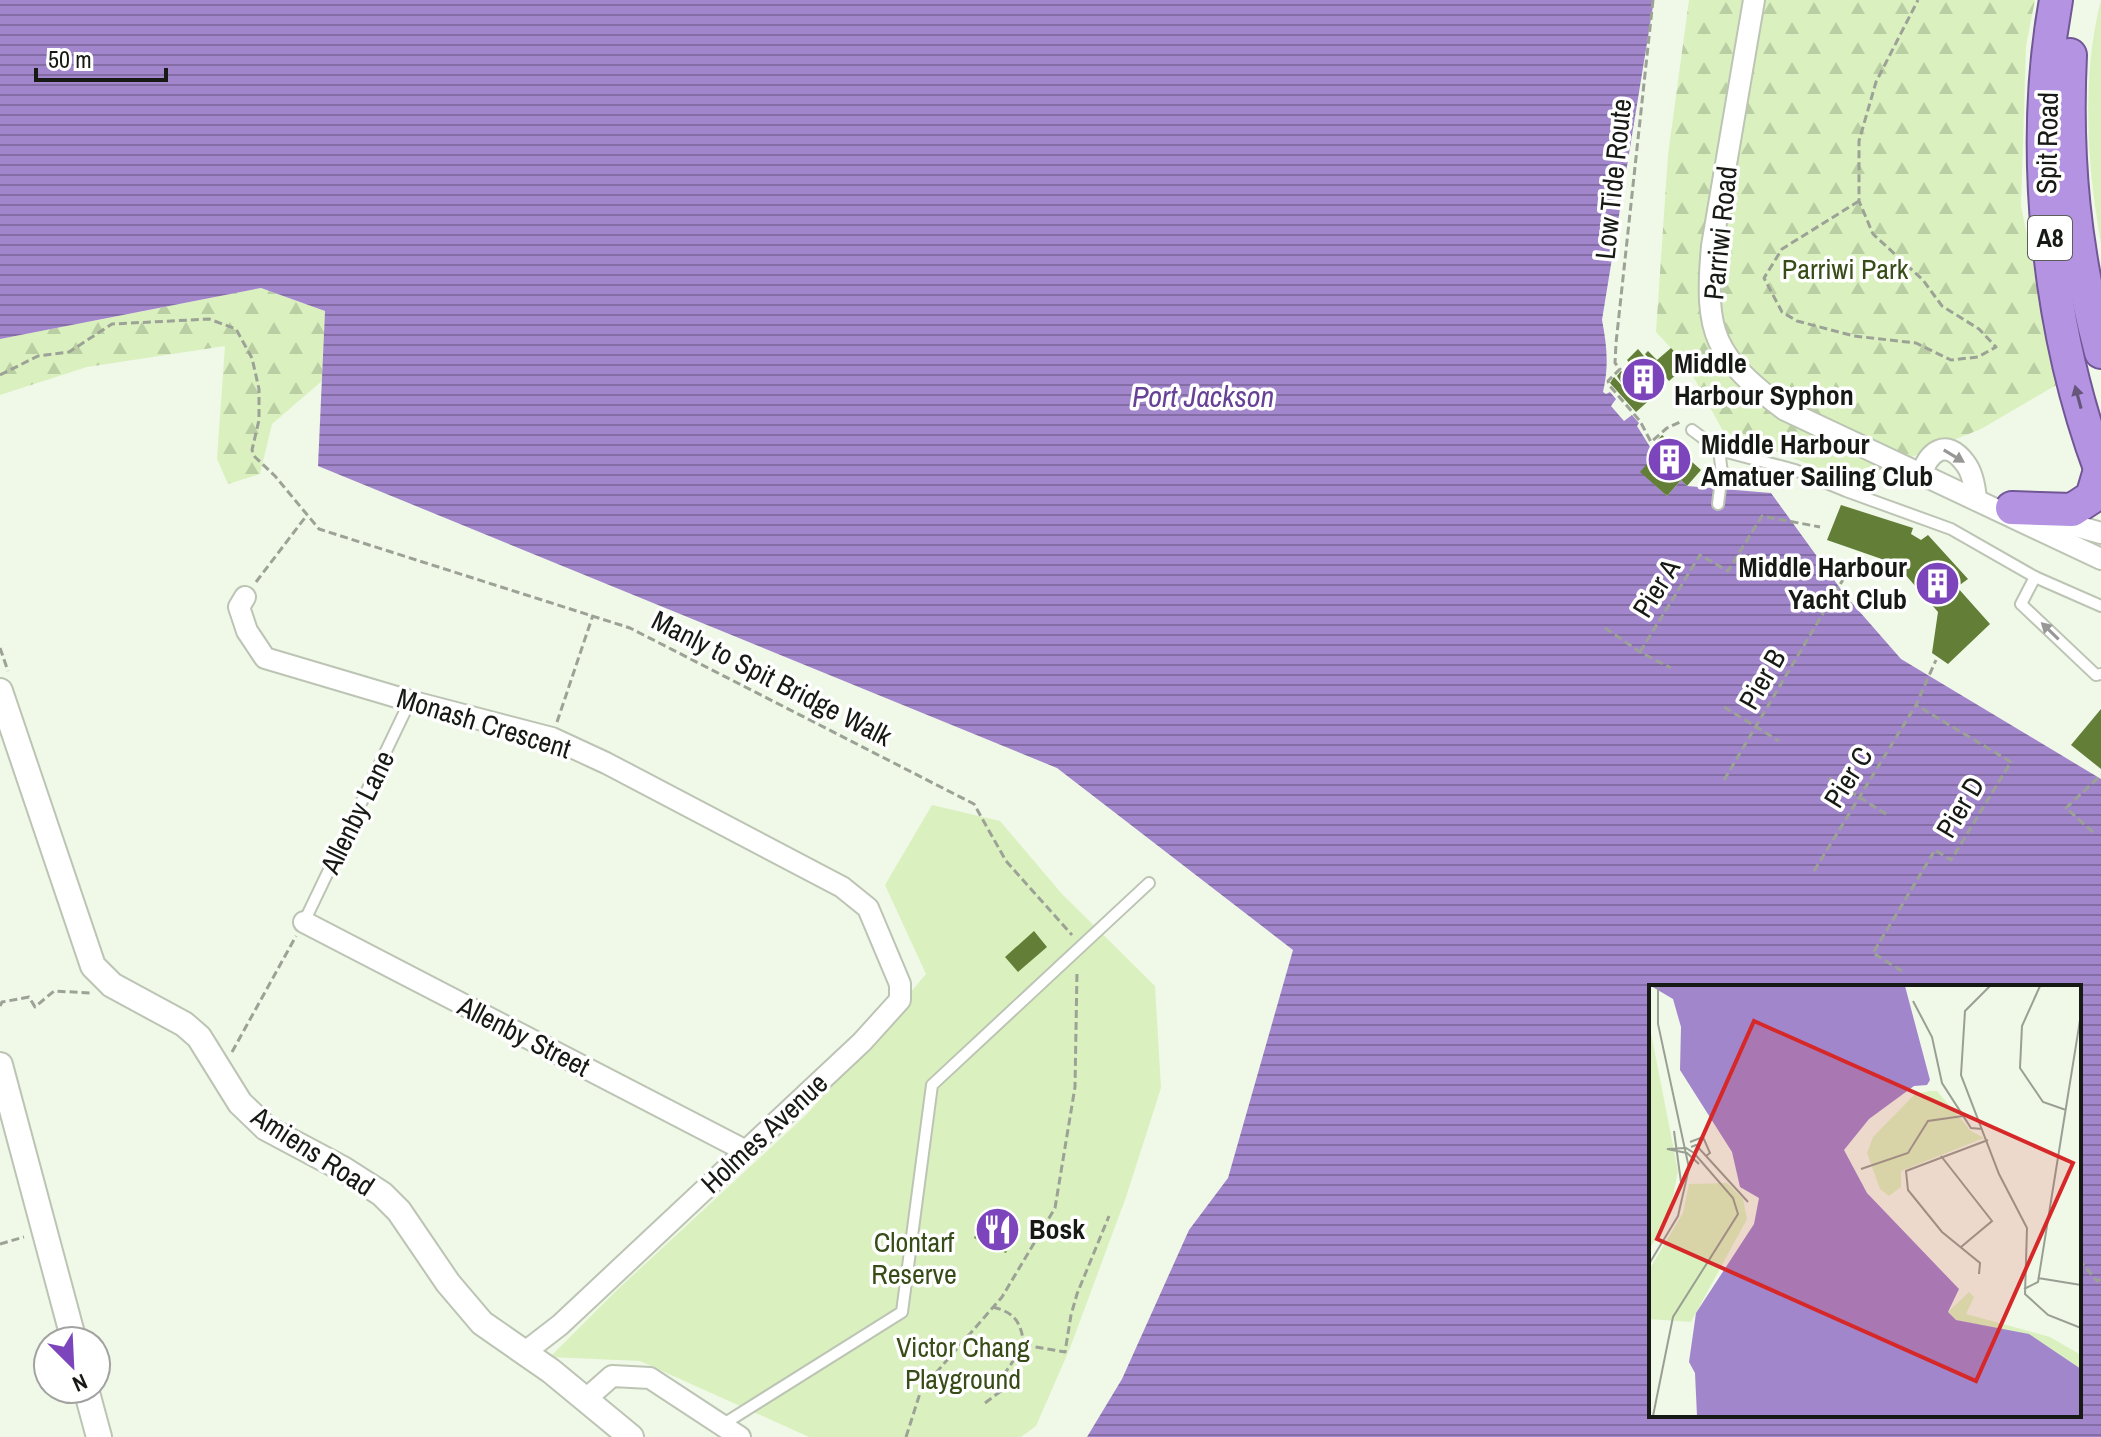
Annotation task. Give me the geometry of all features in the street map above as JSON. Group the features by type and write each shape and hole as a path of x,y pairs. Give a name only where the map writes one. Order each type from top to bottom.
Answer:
{"highway":[{"name":"Spit Road","path":"2056,0 2046,98 2043,179 2057,296 2071,374 2101,471"},
{"name":"Spit Road","path":"2078,0 2071,43 2068,96 2072,201 2080,265 2101,352"},
{"path":"1991,504 2072,510 2092,497 2101,471"}],"street":[{"name":"Parriwi Road","path":"1754,0 1712,246 1709,283 1715,335 1731,365 1785,410 1921,476 1991,504 2101,559"},
{"path":"1921,476 1932,453 1941,449 1951,451 1966,463 1975,484 1991,504"},
{"name":"Parriwi Road","path":"1991,504 2101,533"},
{"name":"Monash Crescent","path":"245,597 239,607 247,631 265,658 410,701 552,738 606,763 842,887"},
{"name":"Amiens Road","path":"5,685 93,966 112,985 184,1024 199,1037 240,1103 266,1128 343,1169 382,1194 399,1211 468,1310 631,1437"},
{"name":"Holmes Avenue","path":"525,1352 560,1325 862,1042 900,1000 900,984 868,908 842,887"},
{"name":"Allenby Street","path":"304,922 744,1150"},
{"path":"0,1065 70,1325"},
{"path":"586,1399 612,1376 650,1378 740,1437"},
{"path":"90,1405 99,1437"}],"lane":[{"path":"1692,430 1719,450 1795,470 1951,529 2035,577 2101,606"},
{"path":"1718,504 1722,473 1719,450"},
{"path":"2035,577 2021,604 2096,675 2101,674"},
{"name":"Allenby Lane","path":"304,922 410,701"},
{"path":"722,1425 902,1312 932,1085 1149,883"}],"path":[{"name":"Low Tide Route","path":"1653,0 1615,363 1620,369 1608,381 1640,421 1651,442 1667,428 1682,421 1692,430"},
{"path":"1859,201 1782,249 1764,278 1782,312 1797,321 1854,336 1916,343 1951,360 1978,357 1996,347 1979,329 1942,306 1923,280 1873,234 1859,201 1859,141 1876,82 1918,0"},
{"name":"Manly to Spit Bridge Walk","path":"0,375 38,356 69,352 112,324 209,319 236,329 252,358 259,389 259,420 252,450 319,529 630,628 974,804 1006,861 1082,948"},
{"path":"245,597 307,515"},
{"name":"Pier A","path":"1640,652 1700,555 1728,571 1762,516 1820,527"},
{"name":"Pier B","path":"1724,780 1857,556"},
{"path":"552,738 593,615"},
{"path":"1605,628 1671,668"},
{"path":"0,648 5,685"},
{"name":"Pier C","path":"1814,871 1916,705 1936,660"},
{"name":"Pier D","path":"1902,971 1873,953 1935,850 1951,860 2011,762 1916,705"},
{"path":"1724,707 1779,741"},
{"path":"2093,832 2066,808 2101,775"},
{"path":"1829,778 1886,814"},
{"path":"221,1071 304,922"},
{"path":"906,1437 921,1390 1002,1297 1055,1208 1075,1087 1076,975 1082,948"},
{"path":"0,1006 2,1002 29,997 35,1007 54,991 89,994 112,985"},
{"path":"1024,1345 1065,1352 1077,1294 1109,1216"},
{"path":"0,1244 35,1234"},
{"path":"2081,1261 2097,1281 2101,1279"},
{"path":"985,1403 1001,1391 1005,1373 1024,1345 1018,1320 1009,1312 993,1307"}],"green space":[{"name":"Parriwi Park","path":"1689,0 2035,0 2026,46 2021,206 2058,384 1981,429 1852,481 1723,431 1687,365 1656,332 1668,155"},
{"path":"2101,0 2101,244 2092,184 2088,122 2091,60"},
{"path":"261,288 325,311 322,381 272,424 260,474 228,484 217,459 225,346 87,367 0,395 0,339"},
{"name":"Clontarf Reserve","path":"932,805 1000,821 1062,894 1155,986 1161,1088 1126,1197 1070,1348 1036,1426 1021,1437 809,1437 640,1361 550,1357 617,1290 808,1113 926,974 885,885"}],"water":[{"name":"Port Jackson","path":"0,0 1654,0 1602,320 1607,356 1603,392 1610,392 1616,399 1611,406 1624,421 1632,415 1639,423 1637,426 1652,450 1659,450 1641,472 1667,496 1681,480 1687,486 1771,493 1845,595 1901,659 2101,779 2101,1437 1087,1437 1122,1379 1189,1230 1228,1178 1293,950 1057,768 318,466 325,311 261,288 0,339"}],"building":[{"path":"1671,348 1687,365 1669,381 1645,354 1648,351 1657,360"},
{"name":"Middle Harbour Syphon","path":"1638,349 1653,367 1650,370 1655,375 1652,377 1663,388 1636,412 1610,383 1614,377 1625,389 1617,376 1621,371 1633,381 1624,371 1631,365 1627,360"},
{"name":"Middle Harbour Amatuer Sailing Club","path":"1662,435 1701,470 1687,486 1681,480 1667,496 1640,472 1659,450 1653,445"},
{"name":"Middle Harbour Yacht Club","path":"1841,505 1913,528 1911,534 1921,540 1928,535 1968,579 1957,587 1990,624 1948,664 1932,653 1938,612 1896,564 1827,540"},
{"path":"2101,709 2101,769 2071,745"},
{"path":"1034,931 1047,947 1018,972 1005,957"},
{"path":"983,1219 1015,1233 1006,1253 974,1238"}],"place":[{"name":"Middle Harbour Syphon","path":"1643,379"},
{"name":"Middle Harbour Amatuer Sailing Club","path":"1670,460"},
{"name":"Middle Harbour Yacht Club","path":"1938,583"},
{"name":"Bosk","path":"998,1229"}],"park label":[{"name":"Victor Chang Playground","path":"963,1363"}]}
